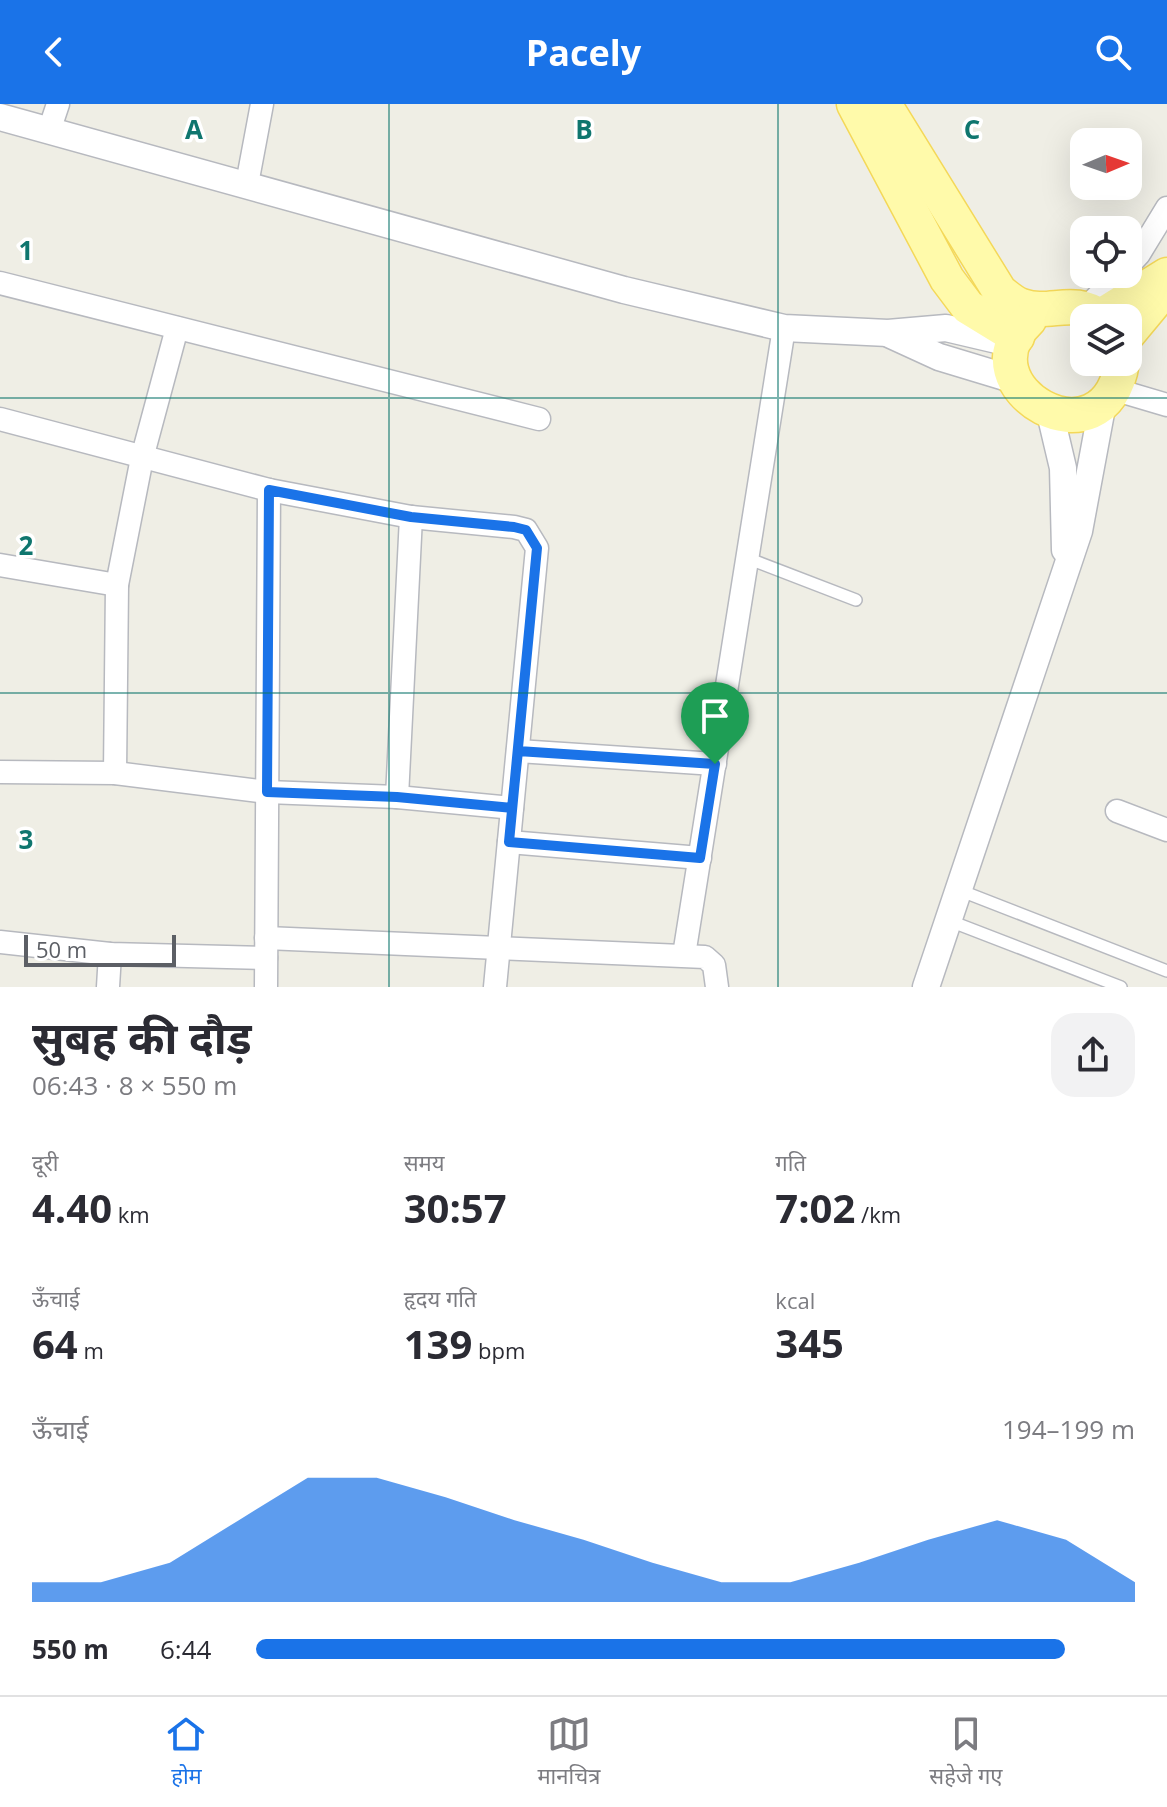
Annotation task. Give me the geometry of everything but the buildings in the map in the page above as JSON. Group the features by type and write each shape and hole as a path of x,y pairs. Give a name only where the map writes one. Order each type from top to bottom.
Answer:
{"main road":[{"path":"854,104 1000,292 1022,306 1070,313"},
{"path":"884,104 901,162 947,279 968,307 1015,340"},
{"path":"1115,304 1167,275"},
{"path":"1124,304 1167,287"},
{"path":"1070,315 1037,313 1015,340 1012,364 1015,380 1029,400 1050,413 1068,415 1087,412 1113,384"}],"street":[{"path":"49,131 58,104"},
{"path":"247,184 262,104"},
{"path":"0,117 624,290 784,328 888,333 946,328 1015,340"},
{"path":"1142,249 1167,208"},
{"path":"0,283 539,419"},
{"path":"115,773 117,585 142,458 177,328"},
{"path":"684,955 784,328"},
{"path":"888,333 939,357 1015,380"},
{"path":"926,987 1079,531 1113,384 1167,405"},
{"path":"1050,413 1063,468 1065,570"},
{"path":"0,419 269,490 411,517 514,527 532,537 537,548 495,987"},
{"path":"266,987 269,490"},
{"path":"397,797 411,517"},
{"path":"0,565 117,585"},
{"path":"518,751 715,764"},
{"path":"0,772 115,773 267,792 397,797 512,808"},
{"path":"1117,811 1167,830"},
{"path":"509,842 700,858"},
{"path":"0,942 110,954 266,948 499,948 684,955 712,961 718,976 717,987"},
{"path":"108,987 110,954"}],"lane":[{"path":"747,558 856,600"},
{"path":"959,890 1167,971"},
{"path":"950,921 1100,983 1121,987"}],"route":[{"path":"715,764 518,751 512,808 397,797 267,792 269,490 411,517 514,527 526,530 532,537 537,548 518,751 509,842 700,858 715,764"}]}
